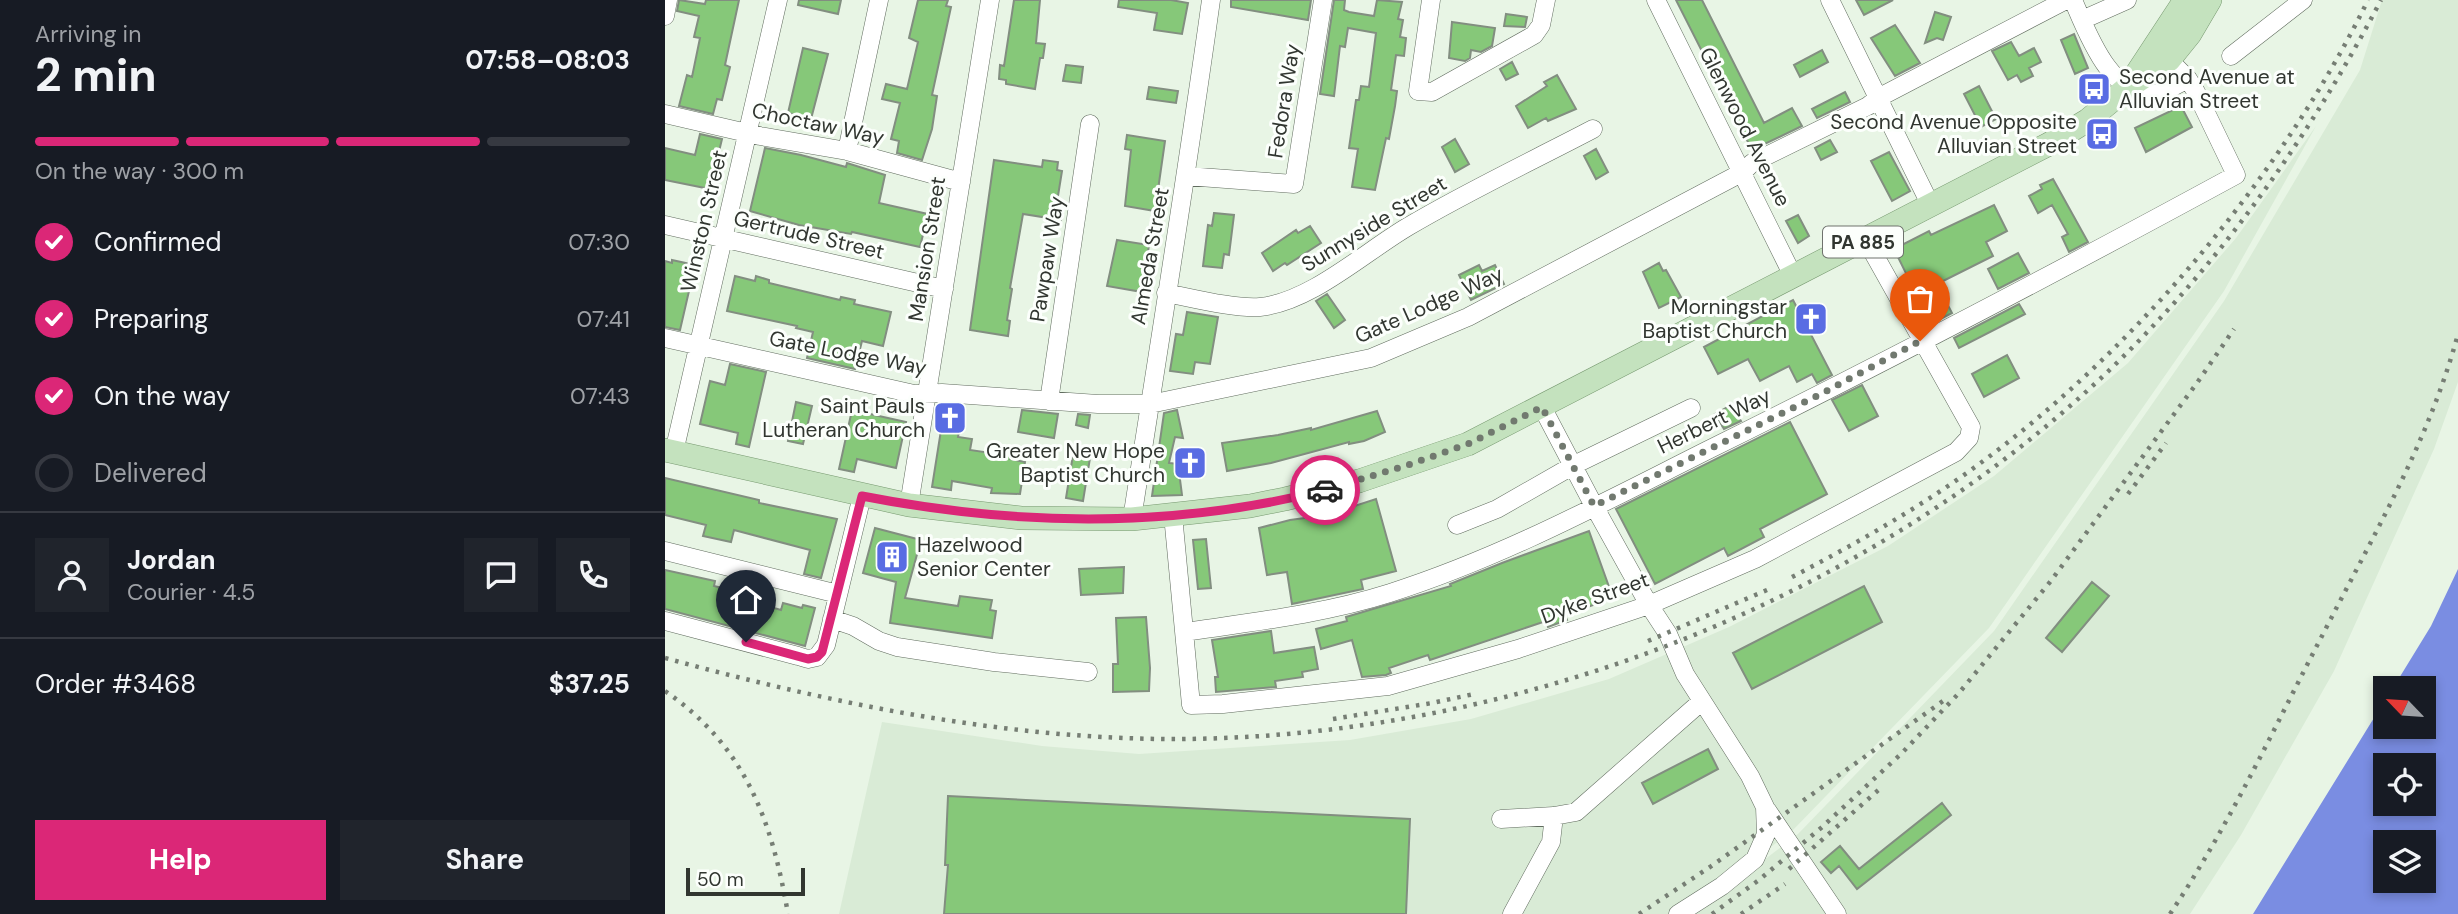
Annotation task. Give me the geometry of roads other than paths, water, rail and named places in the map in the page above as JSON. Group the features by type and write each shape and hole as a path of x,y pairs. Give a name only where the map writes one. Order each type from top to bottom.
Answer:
{"main road":[{"name":"PA 885","path":"2127,88 2185,0"},
{"name":"PA 885","path":"669,451 909,505 1021,518 1132,519 1173,515 1285,499 1359,481 1468,444 2049,144 2088,120 2127,88 2169,60 2190,34 2210,0"}],"street":[{"path":"665,16 669,0"},
{"name":"Winston Street","path":"669,451 699,346 778,0"},
{"path":"847,152 879,0"},
{"name":"Mansion Street","path":"909,505 989,0"},
{"name":"Almeda Street","path":"1132,519 1166,293 1187,176 1211,0"},
{"name":"Fedora Way","path":"1187,176 1294,184 1323,0"},
{"path":"1431,0 1418,91 1432,92 1534,36 1541,25 1546,0"},
{"name":"Glenwood Avenue","path":"1655,0 1793,276"},
{"path":"1830,0 1930,204"},
{"name":"Gate Lodge Way","path":"665,338 913,394 1098,404 1150,404 1371,358 1468,317 1743,172 1752,163 1868,106 1878,98 2066,0"},
{"path":"2073,0 2097,54 2127,88 2143,93 2159,93 2188,79 2169,60"},
{"path":"2082,20 2127,0"},
{"path":"2231,56 2303,0"},
{"name":"Herbert Way","path":"1185,632 1261,621 1387,594 1495,555 1821,394 2236,175 2188,79"},
{"name":"Choctaw Way","path":"665,114 847,152 961,182"},
{"name":"Pawpaw Way","path":"1049,401 1090,124"},
{"name":"Sunnyside Street","path":"1166,293 1248,307 1262,307 1289,298 1317,287 1408,226 1593,129"},
{"name":"Gertrude Street","path":"665,225 944,289"},
{"path":"1865,240 1920,341"},
{"name":"Dyke Street","path":"1185,632 1191,705 1223,704 1388,687 1518,649 1649,604 1755,559 1956,452 1969,438 1971,427 1920,341"},
{"path":"1542,407 1594,506 1668,634 1685,674 1750,776 1765,807 1837,914"},
{"path":"1457,525 1497,509 1574,465 1691,408"},
{"path":"665,621 798,656 817,657 826,645 862,496"},
{"path":"1173,515 1185,632"},
{"path":"665,551 838,594"},
{"path":"832,619 897,647 994,662 1088,672"},
{"path":"1501,819 1576,812 1702,701"},
{"path":"1678,914 1730,881 1755,859 1766,834 1765,807"},
{"path":"1512,914 1551,842 1554,816"}],"water":[{"path":"2458,569 2458,914 2253,914 2373,719 2373,739 2436,739 2436,676 2400,676 2431,626"}],"railway":[{"path":"1792,577 1903,515 2004,446 2066,393 2127,335 2184,273 2238,208 2287,140 2330,70 2368,0"},
{"path":"665,658 787,689 911,714 1036,732 1161,739 1288,734 1415,716 1541,687 1664,647 1783,595 1896,533 2002,461 2100,379 2182,294 2256,202 2322,103 2381,0"},
{"path":"1712,914 1759,880 1821,828 1902,753 1959,693 2050,582 2234,329"},
{"path":"2170,914 2192,881 2269,741 2398,487 2432,412 2458,334"},
{"path":"2128,494 2166,443"},
{"path":"1648,641 1767,590"},
{"path":"665,691 716,736 751,789 773,848 788,914"},
{"path":"1333,719 1474,694"},
{"path":"1639,914 1710,867 1943,701"},
{"path":"1789,869 1883,786"},
{"path":"1741,914 1785,884"}],"place":[{"name":"Second Avenue at Alluvian Street","path":"2094,89"},
{"name":"Second Avenue Opposite Alluvian Street","path":"2102,134"},
{"name":"Morningstar Baptist Church","path":"1811,319"},
{"name":"Saint Pauls Lutheran Church","path":"950,418"},
{"name":"Greater New Hope Baptist Church","path":"1190,463"},
{"name":"Hazelwood Senior Center","path":"892,557"}]}
